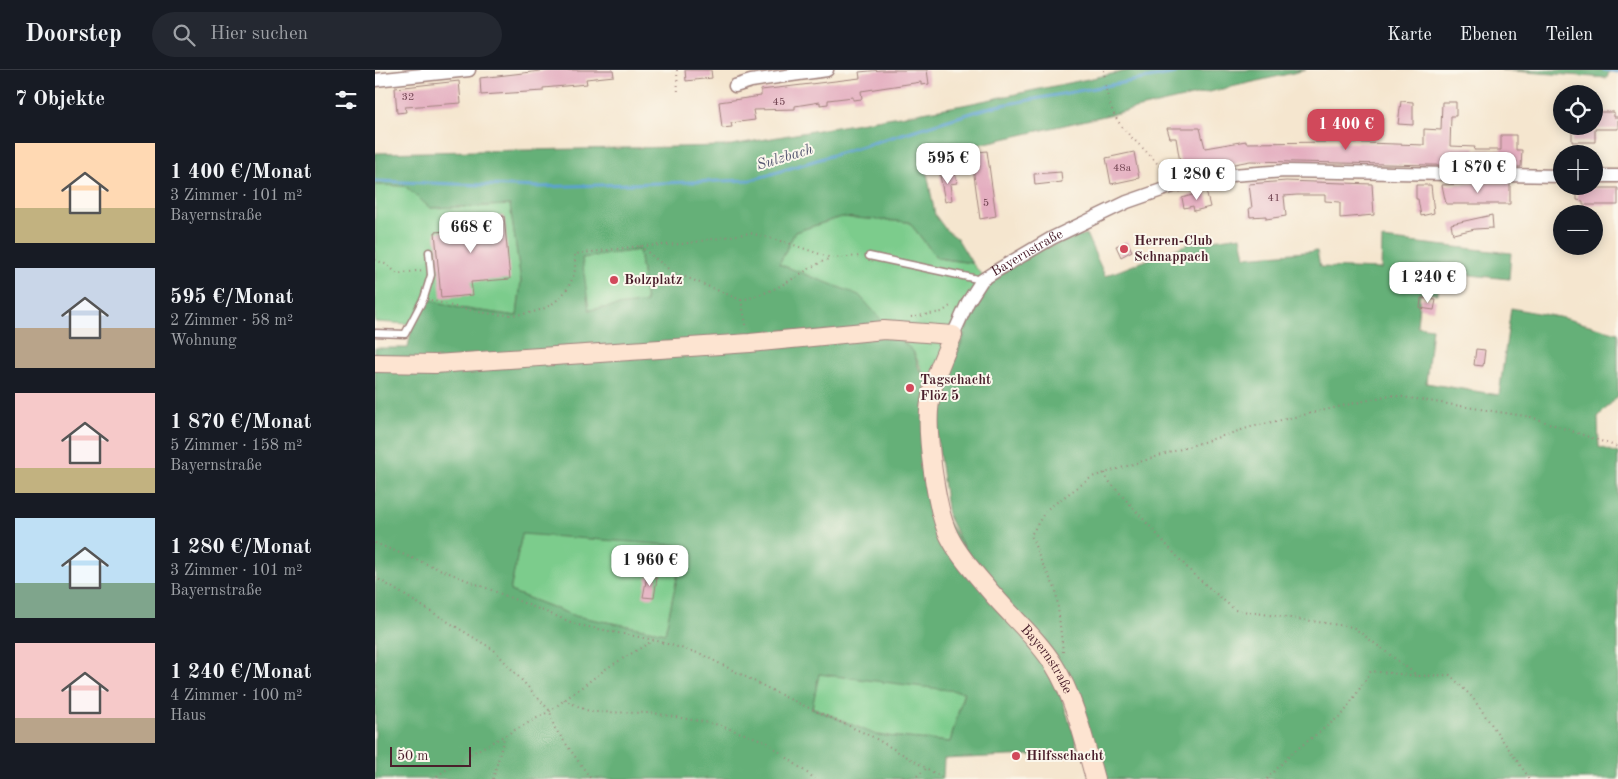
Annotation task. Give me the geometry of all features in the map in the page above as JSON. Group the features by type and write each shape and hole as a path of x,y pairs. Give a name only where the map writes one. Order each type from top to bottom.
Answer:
{"street":[{"path":"375,80 469,70"},
{"path":"735,86 751,81 827,70"},
{"name":"Bayernstraße","path":"1095,779 1065,686 1055,666 1032,636 985,586 967,563 949,536 942,518 928,415 933,388 953,335 982,280 1009,262 1127,202 1173,186 1219,176 1285,172 1553,176"},
{"path":"1603,176 1618,176"},
{"path":"375,363 435,364 750,343 885,330 953,335"}],"lane":[{"path":"375,333 405,334 424,298 431,275 429,252"},
{"path":"869,256 982,280"}],"path":[{"path":"677,70 678,94"},
{"path":"1103,70 1109,101 1118,124 1157,163 1173,186"},
{"path":"424,298 459,308 517,316 537,312 552,305 568,288 574,275 575,254 640,246 682,244 750,233 788,243 831,258"},
{"path":"640,246 671,271 741,300 759,296 787,283 818,263 831,258 869,256"},
{"path":"375,260 388,265 397,274 416,272 430,267"},
{"path":"741,300 750,343"},
{"path":"1055,666 1061,660 1063,652 1056,590 1039,559 1031,535 1046,510 1093,477 1251,427 1390,395 1531,417 1618,448"},
{"path":"1105,473 1107,479 1193,574 1235,610 1353,627 1418,676"},
{"path":"375,543 579,625 654,640 701,654 785,697 873,737 945,779"},
{"path":"375,577 494,650 550,711 554,727 591,779"},
{"path":"433,779 463,758 504,738 550,711 607,668 654,640"},
{"path":"1267,779 1292,753 1344,713 1371,672 1418,676 1450,675 1472,697 1530,779"},
{"path":"565,700 591,712 653,713 715,724 765,741 815,779"},
{"path":"493,779 504,738"},
{"path":"913,779 927,768"}],"green space":[{"path":"1131,70 1306,70 924,157 935,215 946,230 957,238 972,263 937,258 909,222 841,217 795,232 779,264 859,295 896,336 913,351 919,368 927,381 931,497 1058,688 1075,737 1078,753 944,759 943,779 375,779 375,348 408,348 412,324 424,298 459,308 517,316 521,281 510,205 430,208 405,186 375,185 375,153 726,146 963,105","holes":["639,250 646,302 589,310 582,258","522,534 684,546 665,633 575,616 510,591","819,674 964,692 950,742 876,735 812,708"]},
{"path":"1501,70 1610,70 1607,78"},
{"path":"375,185 405,186 431,208 510,205 521,281 517,316 459,308 424,298 411,324 375,322"},
{"path":"841,217 909,222 937,258 972,263 989,283 973,312 952,366 944,375 927,381 913,351 779,264 795,232"},
{"path":"1086,234 1105,276 1191,243 1241,236 1245,257 1317,251 1320,267 1381,269 1382,239 1511,253 1509,279 1440,272 1438,294 1420,293 1417,326 1432,328 1426,383 1499,395 1511,308 1564,318 1618,333 1618,396 1598,417 1599,447 1618,453 1618,779 1101,779 1070,684 966,552 948,516 934,415 944,375 953,366 973,312 989,283 1032,252"},
{"name":"Bolzplatz","path":"639,250 646,303 589,310 581,258"},
{"path":"522,533 684,546 665,633 575,616 510,591"},
{"path":"819,674 964,691 950,742 876,735 812,707"}],"building":[{"path":"549,70 613,70 614,76 586,79 587,84 543,88 543,91 481,95 480,78"},
{"path":"685,70 711,70 712,78 686,81"},
{"path":"927,70 929,84 921,85 921,82 861,91 862,99 853,100 853,97 828,100 828,104 820,105 820,102 795,106 795,109 753,110 755,120 731,123 732,127 722,128 719,102 761,96 761,90 860,78 859,72"},
{"path":"459,81 461,103 405,107 406,112 397,113 395,88"},
{"path":"1401,101 1413,102 1413,125 1398,124"},
{"path":"1442,102 1456,102 1456,116 1451,116 1450,146 1475,147 1474,150 1501,150 1501,135 1516,135 1516,150 1522,150 1521,167 1250,161 1182,174 1176,138 1170,138 1167,128 1200,128 1205,148 1246,141 1246,143 1338,142 1424,145 1424,129 1441,130"},
{"path":"1603,112 1614,112 1614,117 1618,117 1618,129 1603,129"},
{"path":"1572,135 1595,135 1595,142 1572,142"},
{"path":"987,151 996,216 980,219 971,153"},
{"path":"1134,152 1139,178 1111,184 1106,158"},
{"path":"1061,172 1062,182 1035,185 1034,174"},
{"path":"955,173 957,183 950,184 952,200 945,202 940,175"},
{"path":"1286,181 1372,184 1374,215 1340,218 1340,202 1325,201 1325,195 1297,195 1284,196 1286,216 1266,219 1266,216 1250,217 1249,208 1252,208 1249,184"},
{"path":"1510,183 1510,204 1446,204 1442,185"},
{"path":"1416,185 1431,185 1434,213 1421,216 1418,199 1416,199"},
{"path":"1603,188 1618,188 1618,205 1583,205 1583,201 1577,200 1577,195 1603,195"},
{"path":"1206,191 1210,207 1194,211 1193,206 1184,208 1182,198"},
{"path":"1492,215 1493,228 1475,229 1453,234 1451,224"},
{"path":"504,216 510,279 471,282 473,295 441,298 435,232 446,231 445,221"},
{"name":"Herren-Club Schnappach","path":"1127,241 1132,251 1121,257 1116,246"},
{"path":"1421,298 1436,300 1434,310 1420,308"},
{"path":"1476,349 1485,350 1483,366 1474,365"},
{"path":"647,576 657,578 654,598 643,597"}],"waterway":[{"name":"Sulzbach","path":"375,181 539,187 751,180 991,107 1192,70"},
{"name":"Sulzbach","path":"1604,70 1618,72"}],"place":[{"name":"Herren-Club Schnappach","path":"1124,249"},
{"name":"Bolzplatz","path":"614,280"},
{"name":"Tagschacht Flöz 5","path":"910,388"},
{"name":"Hilfsschacht","path":"1016,756"}]}
